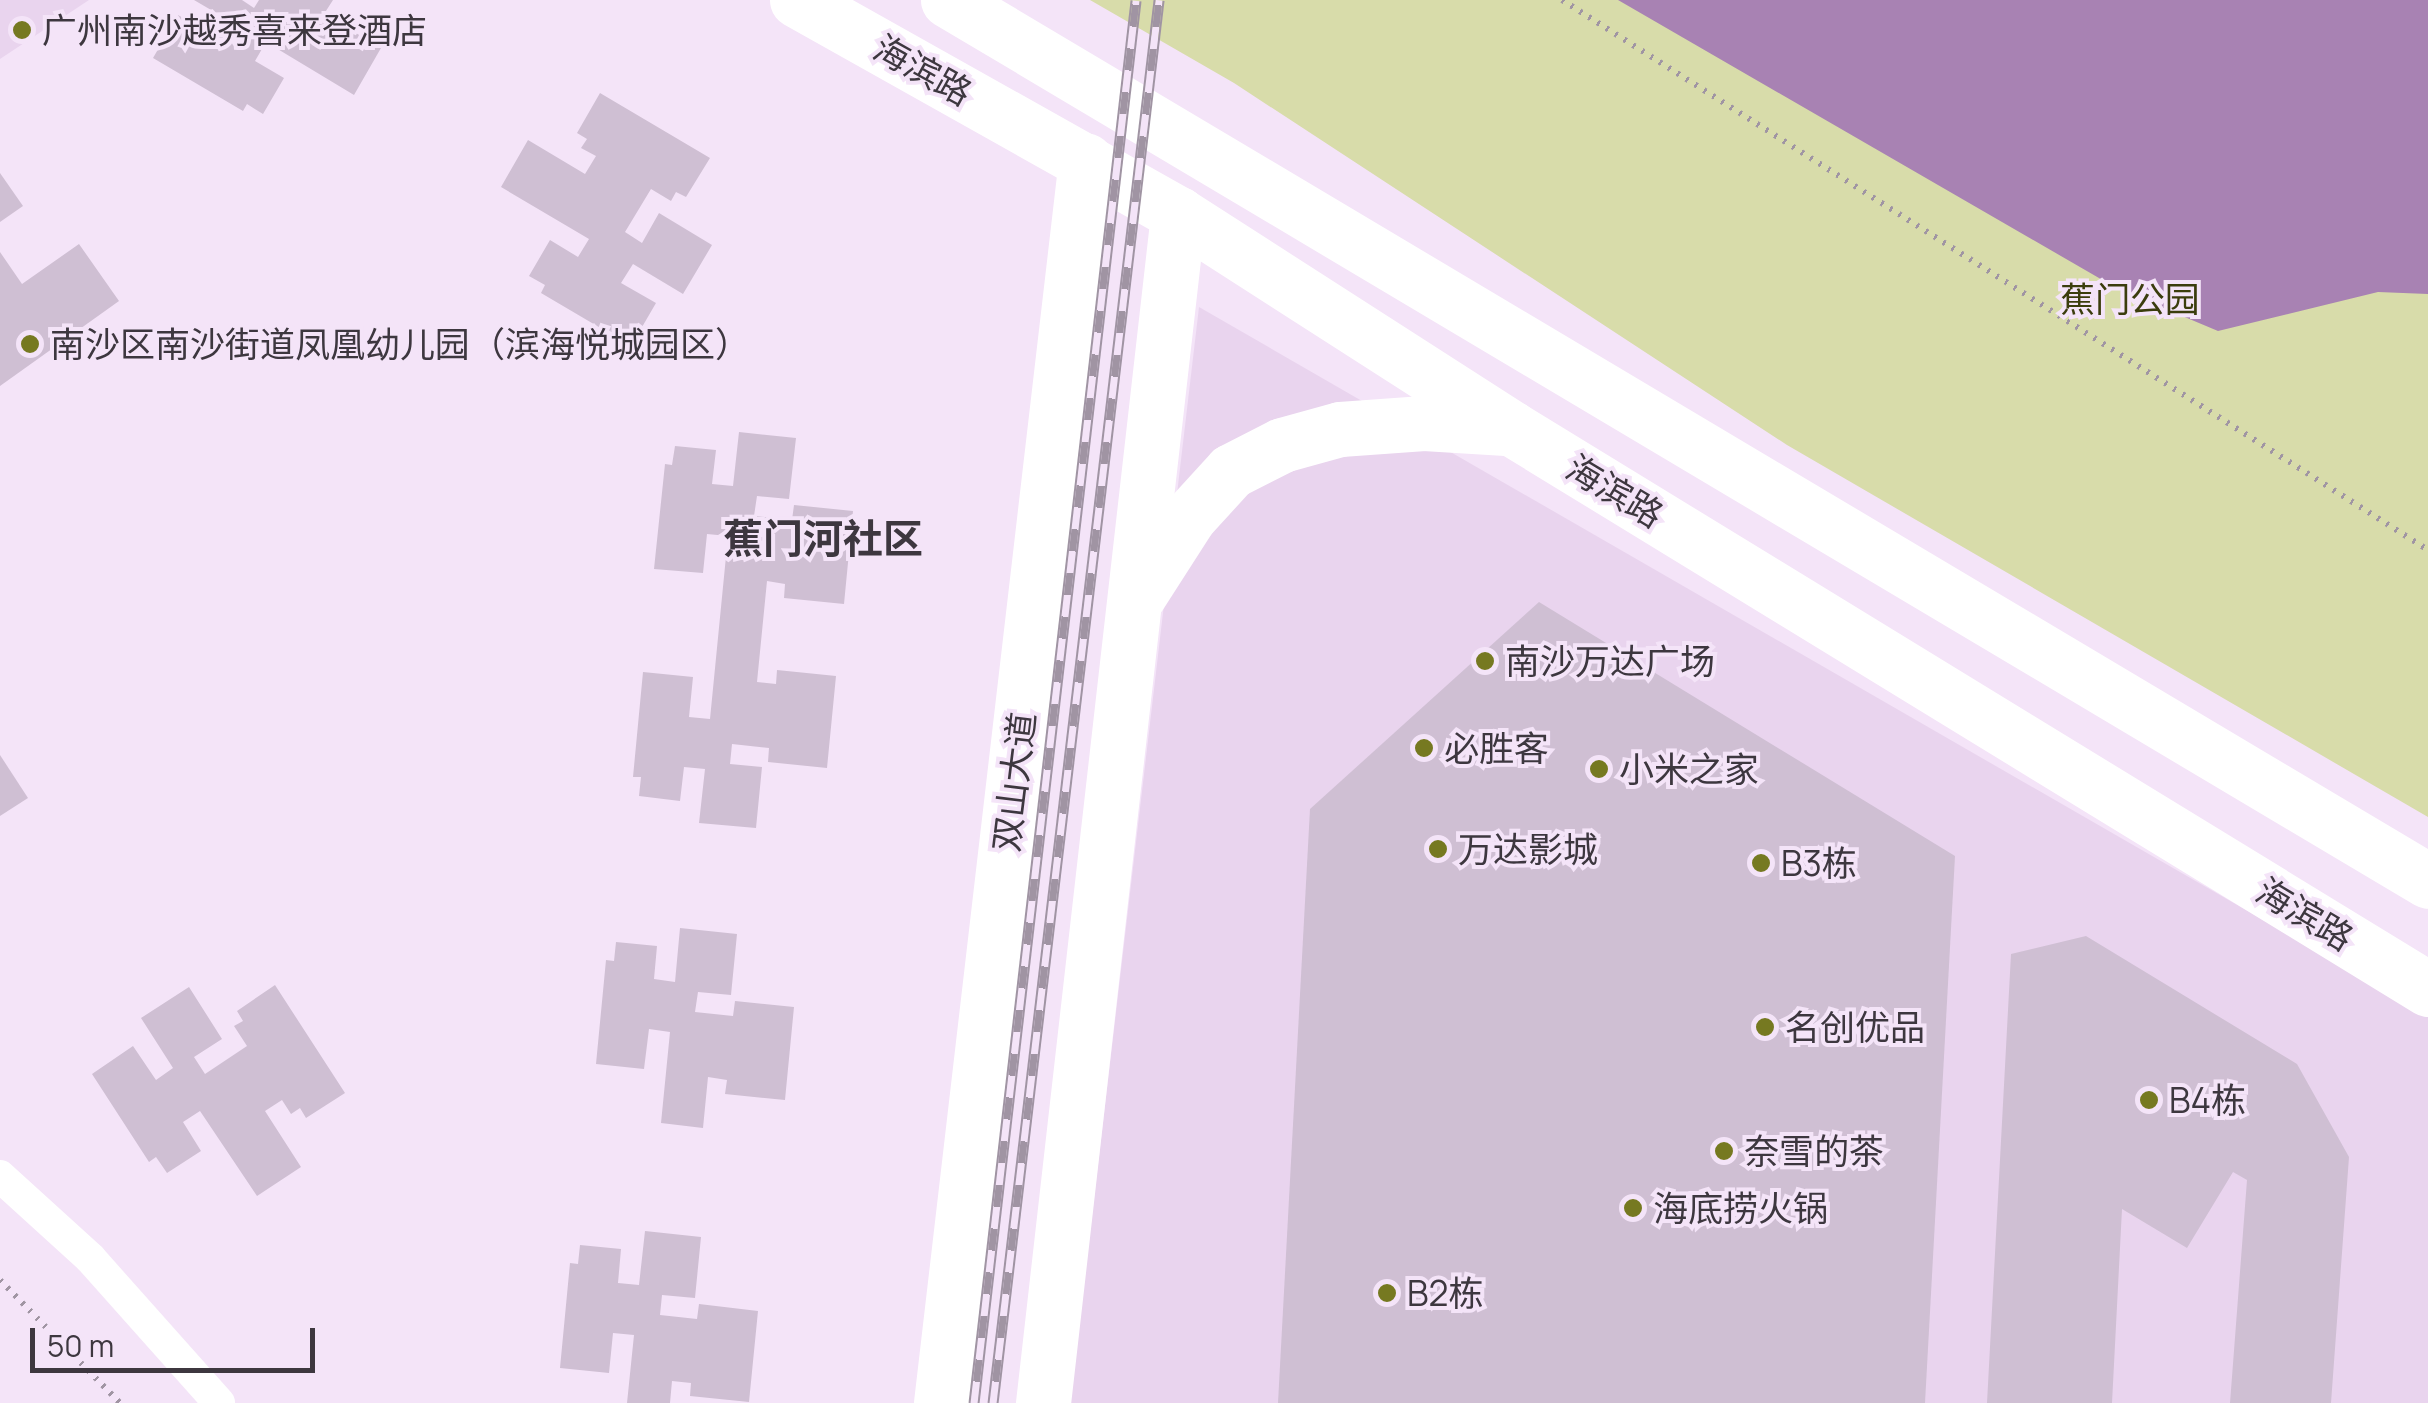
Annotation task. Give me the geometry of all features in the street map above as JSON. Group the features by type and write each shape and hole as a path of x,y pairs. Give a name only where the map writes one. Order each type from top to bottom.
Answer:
{"street":[{"name":"海滨路","path":"797,0 1178,214 1512,428 2428,989"},
{"name":"海滨路","path":"948,0 2428,881"},
{"name":"双山大道","path":"941,1403 1086,160"},
{"path":"1043,1403 1178,214"},
{"path":"1130,616 1151,570 1189,517 1231,471 1282,445 1340,429 1424,423 1512,428"},
{"path":"0,1176 90,1258 219,1403"}],"path":[{"path":"1562,0 2428,550"},
{"path":"0,1280 120,1403"}],"shaded area":[{"name":"广州南沙越秀喜来登酒店","path":"0,0 89,0 0,59"},
{"path":"1618,0 2428,0 2428,294 2378,292 2218,331 2118,289"},
{"name":"南沙万达广场","path":"1199,307 2428,1015 2428,1403 1070,1403"}],"green space":[{"name":"蕉门公园","path":"1090,0 2428,0 2428,817 1787,445 1234,83"}],"building":[{"path":"194,0 242,0 254,8 259,0 333,0 324,14 381,48 354,95 266,42 255,61 284,78 263,114 247,104 243,111 153,58 178,15 212,35 223,17"},
{"path":"600,93 710,158 686,197 676,192 671,201 651,189 625,232 642,243 659,213 712,245 683,294 633,264 621,283 656,303 631,346 541,293 545,285 529,276 550,240 578,257 589,239 501,187 528,140 585,174 596,156 581,148 587,139 577,133"},
{"path":"0,173 23,206 0,222"},
{"name":"南沙区南沙街道凤凰幼儿园（滨海悦城园区）","path":"79,244 119,301 0,386 0,252 22,284"},
{"path":"739,432 796,438 789,499 757,496 754,516 792,520 794,505 853,511 844,604 784,598 785,584 767,581 757,682 776,684 777,670 836,676 827,768 768,762 769,748 732,744 730,764 762,767 756,828 699,823 705,769 684,767 680,801 639,796 641,777 633,777 643,672 693,677 689,717 710,719 728,536 707,534 703,573 654,569 665,464 672,465 675,446 716,450 712,484 733,486"},
{"path":"1539,602 1955,856 1925,1403 1278,1403 1310,809"},
{"path":"0,755 28,798 0,816"},
{"path":"680,928 737,934 731,995 698,992 695,1012 733,1016 735,1001 794,1007 785,1100 725,1094 727,1080 708,1077 703,1128 661,1123 670,1032 649,1029 644,1069 596,1064 606,960 614,961 616,942 657,946 654,979 675,982"},
{"path":"2086,936 2297,1064 2349,1157 2331,1403 2230,1403 2247,1180 2233,1172 2187,1248 2122,1209 2112,1403 1987,1403 2011,954"},
{"path":"275,985 345,1093 306,1118 300,1108 291,1114 282,1100 265,1111 301,1167 257,1196 200,1111 183,1122 201,1151 167,1173 156,1157 149,1162 92,1074 133,1046 156,1080 173,1068 141,1018 189,987 222,1039 194,1057 205,1074 247,1046 234,1026 243,1021 237,1011"},
{"path":"645,1231 701,1237 695,1298 662,1295 660,1315 697,1319 699,1304 758,1311 749,1402 690,1396 691,1383 672,1381 670,1403 627,1403 634,1335 613,1333 609,1373 560,1368 570,1263 578,1264 580,1245 621,1249 618,1283 639,1285"}],"railway":[{"path":"974,1403 1136,0"},
{"path":"993,1403 1159,0"}],"place":[{"name":"广州南沙越秀喜来登酒店","path":"22,30"},
{"name":"南沙区南沙街道凤凰幼儿园（滨海悦城园区）","path":"30,344"},
{"name":"南沙万达广场","path":"1485,661"},
{"name":"必胜客","path":"1424,748"},
{"name":"小米之家","path":"1599,769"},
{"name":"万达影城","path":"1438,849"},
{"name":"B3栋","path":"1761,863"},
{"name":"名创优品","path":"1765,1027"},
{"name":"B4栋","path":"2149,1100"},
{"name":"奈雪的茶","path":"1724,1151"},
{"name":"海底捞火锅","path":"1633,1208"},
{"name":"B2栋","path":"1387,1293"}],"district":[{"name":"蕉门河社区","path":"823,538"}]}
